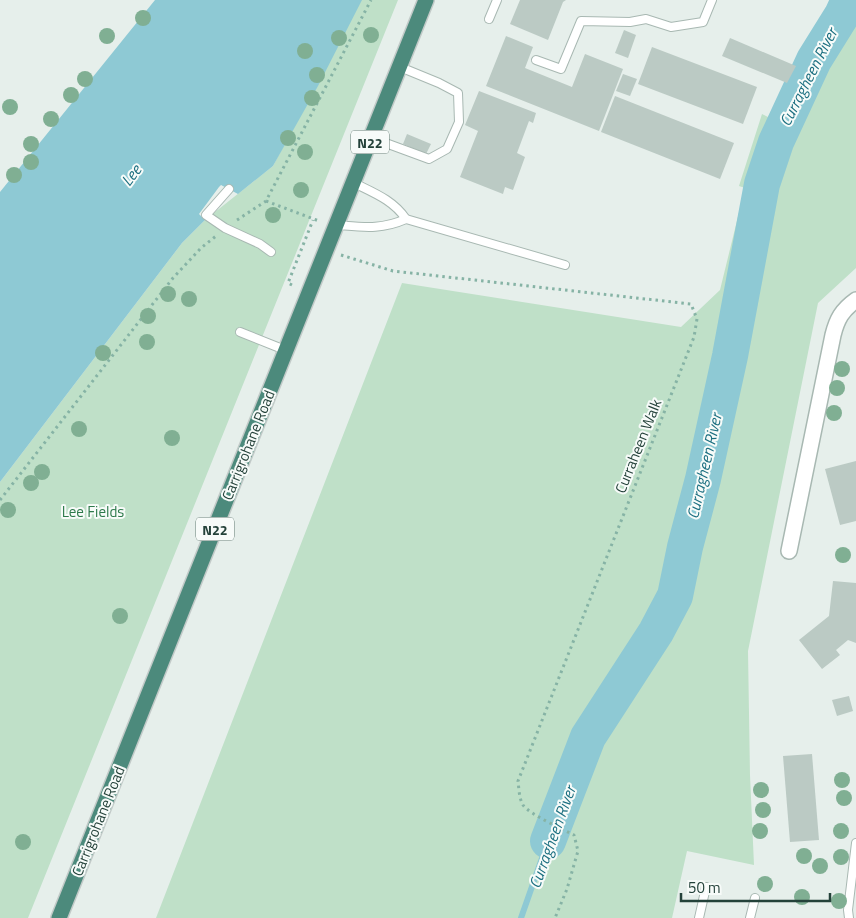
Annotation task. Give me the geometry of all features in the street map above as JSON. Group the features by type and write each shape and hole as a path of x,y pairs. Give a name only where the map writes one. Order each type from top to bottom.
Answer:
{"highway":[{"name":"Carrigrohane Road","path":"59,918 426,0"}],"street":[{"path":"789,551 837,320 843,310 856,300"}],"lane":[{"path":"489,18 497,0"},
{"path":"536,60 561,69 580,21 630,22 646,19 671,27 679,26 703,22 712,0"},
{"path":"372,138 429,159 447,148 459,122 458,93 400,67"},
{"path":"354,183 388,201 399,209 406,219 566,266"},
{"path":"228,189 206,215 226,228 260,244 271,252"},
{"path":"336,226 378,228 406,219"},
{"path":"240,332 286,350"},
{"path":"849,918 848,910 856,843"},
{"path":"699,918 706,887"},
{"path":"750,918 755,898"}],"path":[{"path":"0,500 173,278 201,248 226,228 266,201 371,0"},
{"path":"266,201 313,220 336,226"},
{"path":"292,285 288,284 313,220"},
{"name":"Curraheen Walk","path":"329,245 340,255 393,271 691,304 696,319 694,337 518,781 519,794 523,805 531,812 574,835 578,851 567,889 555,918"}],"green space":[{"name":"Lee Fields","path":"361,0 398,0 28,918 0,918 0,482 182,243 205,220 273,166"},
{"path":"833,0 856,0 856,268 818,303 748,651 754,865 687,851 672,918 156,918 402,283 681,327 720,290 745,188 739,186 762,114 768,117"}],"water":[{"name":"Lee","path":"155,0 362,0 318,86 273,166 238,194 221,185 219,187 199,214 205,220 182,243 0,482 0,192"}],"building":[{"path":"520,0 566,0 563,2 548,40 510,24"},
{"path":"624,30 636,35 628,58 615,53"},
{"path":"506,36 533,47 525,68 572,87 585,54 623,69 599,131 486,86"},
{"path":"730,38 796,66 787,83 722,56"},
{"path":"652,47 757,87 743,124 638,84"},
{"path":"623,74 637,79 630,96 616,91"},
{"path":"479,91 536,113 533,123 529,121 517,153 525,157 513,190 505,187 503,194 460,177 478,131 465,125"},
{"path":"615,96 734,143 720,179 601,132"},
{"path":"407,134 431,144 426,154 403,144"},
{"path":"856,461 856,521 840,525 825,469"},
{"path":"833,581 856,583 856,643 848,640 836,650 840,655 822,669 799,640 829,616"},
{"path":"849,696 853,711 837,716 832,700"},
{"path":"812,754 819,840 790,842 783,756"}],"waterway":[{"name":"Curragheen River","path":"548,841 588,737 656,632 675,596 730,356 762,184 776,142 814,60 842,15 849,0"},
{"name":"Curragheen River","path":"521,918 548,841"}]}
